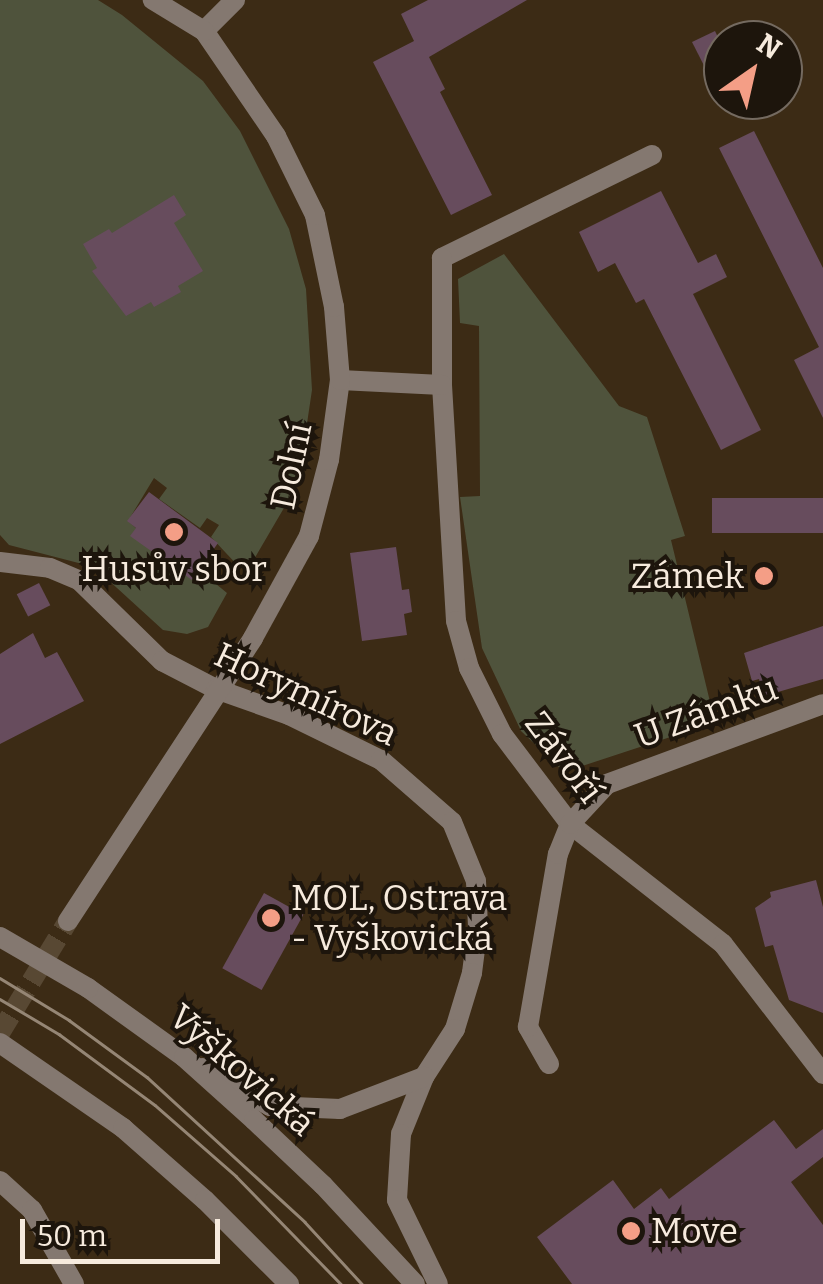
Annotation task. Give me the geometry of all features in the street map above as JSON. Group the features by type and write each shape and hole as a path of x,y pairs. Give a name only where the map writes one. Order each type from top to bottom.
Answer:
{"street":[{"path":"153,0 204,31 235,0"},
{"name":"Dolní","path":"68,921 253,638 310,536 329,460 340,380 334,307 314,216 276,136 204,31"},
{"name":"Závoří","path":"652,156 442,258 442,384 456,621 469,668 502,734 570,824 723,944 823,1074"},
{"path":"340,380 442,384"},
{"name":"Horymírova","path":"0,562 50,568 80,581 162,661 216,690 289,715 381,760 452,822 476,881 478,926 472,974 455,1029 424,1077 401,1134 398,1200 438,1284"},
{"name":"U Zámku","path":"570,824 606,784 823,704"},
{"path":"549,1064 528,1027 558,854 570,824"},
{"name":"Výškovická","path":"0,937 88,988 184,1057 323,1186 415,1284"},
{"path":"0,1043 38,1066 164,1164 288,1284"},
{"path":"184,1057 270,1106 340,1110 424,1077"},
{"path":"0,1182 32,1210 74,1284"}],"green space":[{"path":"0,0 98,0 122,15 203,81 240,131 289,229 306,289 312,390 298,484 250,566 240,568 211,537 219,525 207,518 200,528 159,499 167,488 154,478 128,521 192,579 199,570 227,593 208,627 187,634 163,630 94,567 9,545 0,535"},
{"path":"504,254 619,406 647,417 685,536 671,540 712,710 713,723 564,772 521,731 482,648 460,497 480,496 479,326 460,323 458,279"}],"building":[{"path":"428,0 527,0 429,57 445,89 440,92 492,195 451,215 373,62 414,41 401,14"},
{"path":"703,37 703,64 692,42"},
{"path":"754,131 823,268 823,418 794,360 819,347 719,148"},
{"path":"661,191 698,263 716,254 727,277 693,294 761,430 721,450 644,299 636,303 615,263 598,272 579,232"},
{"path":"174,195 186,215 174,223 203,271 178,286 181,292 126,316 92,271 97,268 83,244 109,229 112,233"},
{"name":"Husův sbor","path":"149,492 218,543 192,580 130,536 136,528 127,521"},
{"path":"712,498 823,498 823,533 712,533"},
{"path":"396,547 402,590 409,589 412,612 404,614 407,635 362,641 350,553"},
{"path":"39,583 50,605 28,617 17,594"},
{"path":"823,626 823,679 764,696 759,679 752,681 744,653"},
{"path":"33,633 45,658 57,652 84,701 0,744 0,654"},
{"path":"816,880 823,907 823,1013 789,1000 773,945 765,947 755,908 771,897 770,892"},
{"path":"264,893 303,915 262,990 222,968"},
{"path":"774,1120 796,1149 823,1129 823,1157 791,1182 823,1225 823,1284 572,1284 537,1237 613,1180 634,1209 661,1188 669,1199"}],"tunnel":[{"path":"0,1033 68,921"}],"tram line":[{"path":"0,978 69,1020 147,1077 305,1222 362,1284"},
{"path":"0,999 59,1034 155,1105 236,1176 341,1284"}],"place":[{"name":"Husův sbor","path":"174,532"},
{"name":"Zámek","path":"764,576"},
{"name":"MOL, Ostrava - Vyškovická","path":"271,918"},
{"name":"Move","path":"631,1231"}]}
